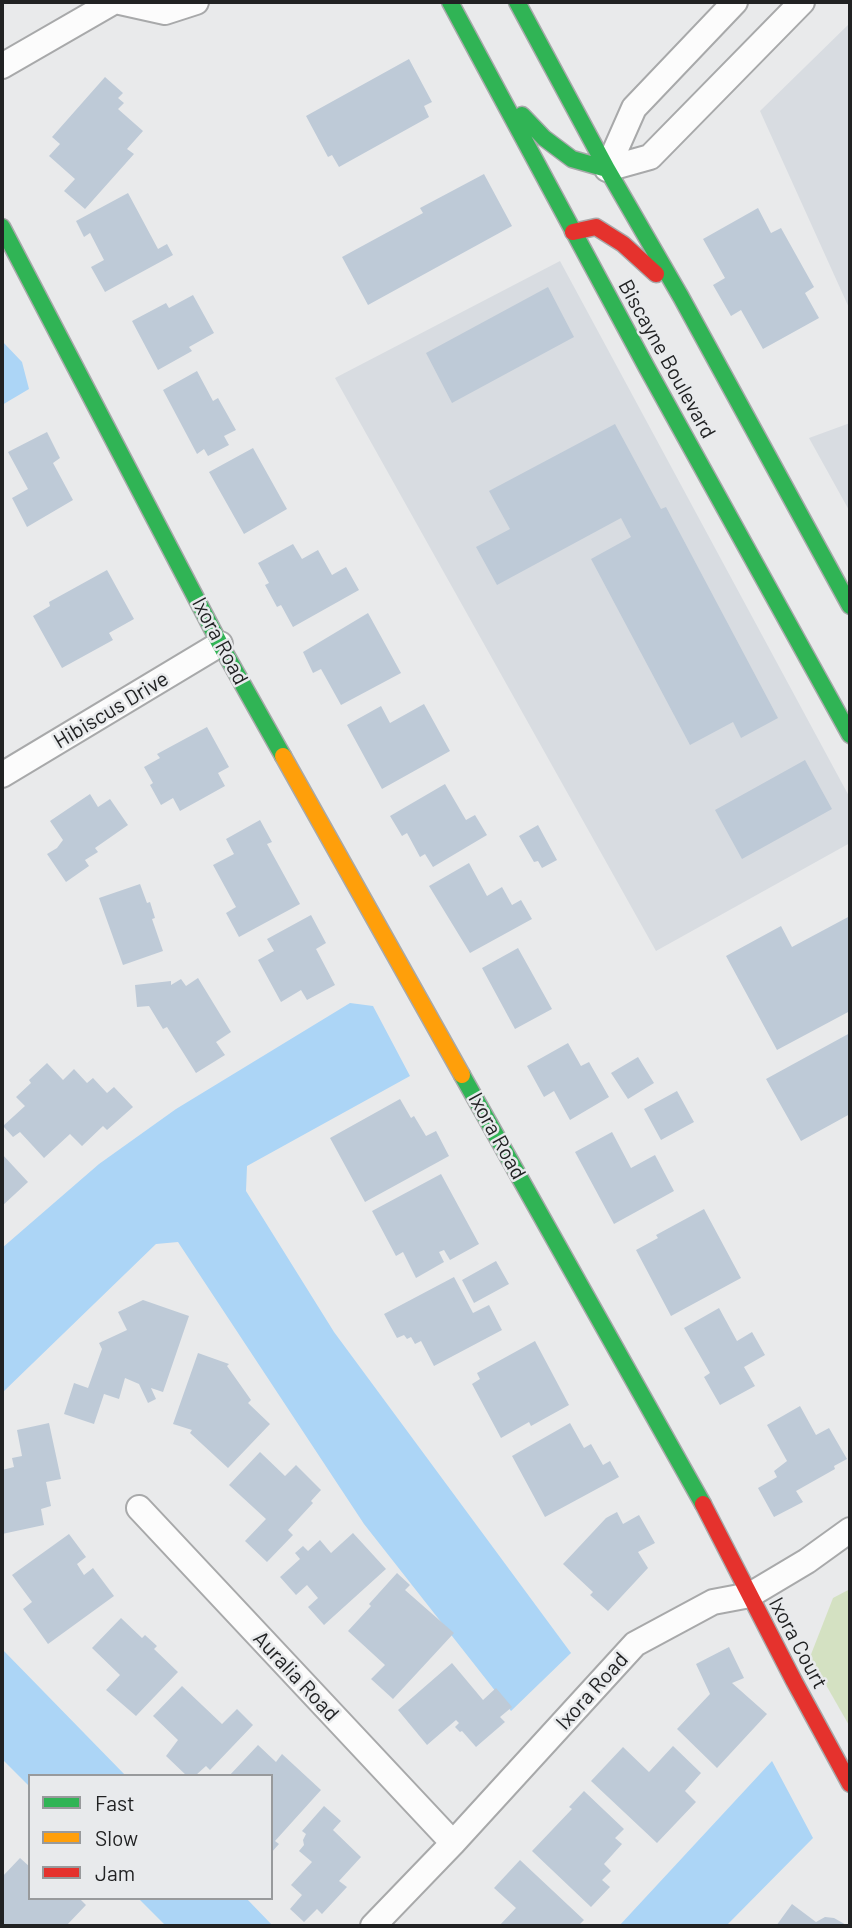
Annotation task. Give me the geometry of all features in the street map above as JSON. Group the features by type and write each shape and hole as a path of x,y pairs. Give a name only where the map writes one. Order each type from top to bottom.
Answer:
{"main road":[{"name":"Biscayne Boulevard","path":"450,2 573,232 850,735"},
{"name":"Biscayne Boulevard","path":"517,2 850,606"},
{"path":"497,88 544,138 572,159 607,169"},
{"name":"Ixora Road","path":"2,228 220,644 702,1500 750,1595"},
{"path":"573,232 596,228 623,244 681,297"},
{"name":"Ixora Court","path":"750,1595 850,1784"}],"street":[{"path":"2,66 113,2"},
{"path":"120,2 165,12 196,2"},
{"path":"607,169 634,108 735,2"},
{"path":"607,169 650,156 802,2"},
{"name":"Hibiscus Drive","path":"2,775 220,644"},
{"name":"Auralia Road","path":"139,1508 453,1843"},
{"path":"750,1595 807,1561 850,1530"},
{"name":"Ixora Road","path":"373,1926 453,1843 635,1644 713,1602 750,1595"}],"shaded area":[{"path":"850,23 850,310 760,111"},
{"path":"560,261 850,798 850,843 656,951 335,378"},
{"path":"850,423 850,512 809,438"}],"green space":[{"path":"850,1589 850,1727 810,1657 833,1598"}],"water":[{"path":"2,341 22,362 29,389 2,405"},
{"path":"350,1003 373,1006 410,1076 247,1166 246,1191 334,1332 571,1653 511,1711 364,1524 178,1242 156,1244 2,1393 2,1248 99,1164 176,1109"},
{"path":"2,1649 124,1774 28,1774 28,1785 2,1759"},
{"path":"772,1761 813,1838 726,1926 619,1926"},
{"path":"140,1900 248,1900 273,1926 166,1926"}],"building":[{"path":"409,59 432,102 424,106 429,117 339,167 332,155 328,157 306,116"},
{"path":"105,77 123,93 118,98 124,103 118,109 143,131 127,149 134,154 85,209 64,191 75,179 49,156 60,144 52,137"},
{"path":"484,174 512,226 368,305 342,257 423,213 420,208"},
{"path":"128,193 158,249 167,244 173,255 105,292 91,267 104,260 90,233 84,237 76,221"},
{"path":"758,208 771,233 781,228 814,287 805,293 819,318 763,349 741,310 731,316 713,285 725,278 703,239"},
{"path":"548,287 574,337 452,403 426,353"},
{"path":"193,295 214,333 189,347 192,351 158,370 132,321 166,303 169,308"},
{"path":"197,371 213,401 218,398 236,430 224,436 229,445 208,456 204,449 197,454 163,390"},
{"path":"615,424 661,509 666,507 778,718 741,738 733,722 690,745 591,559 631,537 621,518 497,585 476,547 510,529 489,491"},
{"path":"47,432 60,458 53,463 73,500 27,527 12,498 28,489 8,452"},
{"path":"253,448 287,509 244,534 209,472"},
{"path":"293,544 302,559 318,550 332,575 346,567 359,590 293,627 281,605 277,607 265,585 269,583 258,563"},
{"path":"107,570 134,619 109,633 113,640 62,668 33,616 50,606 49,602"},
{"path":"368,613 401,673 341,705 321,669 313,673 303,652"},
{"path":"424,704 450,751 382,789 347,725 381,706 390,723"},
{"path":"207,727 229,767 218,773 225,786 180,811 173,798 161,805 144,767 160,758 157,754"},
{"path":"805,760 832,809 742,859 715,810"},
{"path":"445,784 466,820 475,815 487,835 433,867 425,854 420,857 407,833 402,836 390,816"},
{"path":"90,794 98,807 110,799 128,825 95,848 98,852 85,860 89,866 66,882 47,854 63,840 50,821"},
{"path":"260,820 272,842 267,844 300,904 239,937 226,913 236,907 213,865 234,854 226,839"},
{"path":"538,825 557,860 542,868 538,861 534,862 519,836"},
{"path":"469,863 487,896 502,887 512,905 521,900 532,919 470,953 429,886"},
{"path":"140,884 147,903 150,902 155,918 152,919 163,951 123,965 99,898"},
{"path":"311,915 326,943 316,949 335,985 307,1000 301,990 281,1002 258,960 274,951 267,939"},
{"path":"850,916 850,1011 777,1050 726,956 781,926 792,947"},
{"path":"518,948 552,1009 515,1029 482,968"},
{"path":"198,978 231,1032 216,1042 225,1055 196,1073 167,1027 163,1029 149,1006 137,1007 135,985 171,981 171,985 181,979 186,986"},
{"path":"850,1033 850,1114 801,1141 766,1079"},
{"path":"568,1043 581,1066 589,1062 609,1097 570,1120 554,1091 544,1097 527,1066"},
{"path":"638,1057 654,1083 628,1099 611,1073"},
{"path":"47,1063 63,1080 74,1069 87,1083 93,1078 107,1093 114,1087 133,1107 107,1130 103,1126 82,1146 70,1134 44,1158 20,1132 13,1137 3,1126 25,1106 16,1097"},
{"path":"677,1091 694,1122 661,1140 644,1109"},
{"path":"400,1099 426,1136 436,1131 449,1156 365,1202 330,1138"},
{"path":"612,1132 631,1168 655,1155 674,1191 614,1224 575,1152"},
{"path":"2,1154 28,1182 2,1206"},
{"path":"441,1174 479,1244 450,1260 444,1250 439,1252 444,1262 416,1278 403,1252 396,1256 372,1211"},
{"path":"704,1209 741,1278 671,1316 636,1250 658,1238 656,1235"},
{"path":"496,1261 509,1284 474,1303 462,1280"},
{"path":"454,1277 473,1313 489,1305 502,1330 434,1366 421,1341 415,1344 411,1337 407,1339 404,1335 397,1338 384,1314"},
{"path":"143,1300 189,1316 163,1392 151,1388 156,1399 148,1403 139,1384 125,1378 119,1399 104,1394 94,1424 64,1414 74,1383 88,1388 102,1349 99,1343 127,1330 118,1312"},
{"path":"719,1308 737,1341 752,1332 765,1355 744,1367 755,1386 720,1405 704,1377 710,1373 684,1328"},
{"path":"535,1341 569,1405 531,1426 529,1422 501,1438 472,1384 480,1379 477,1373"},
{"path":"198,1353 229,1364 227,1366 251,1400 248,1403 270,1424 228,1468 190,1433 192,1430 173,1424"},
{"path":"800,1406 816,1435 829,1428 847,1459 796,1491 803,1502 774,1517 758,1488 777,1477 774,1471 787,1461 767,1425"},
{"path":"49,1423 61,1479 46,1482 51,1506 41,1509 44,1525 2,1534 2,1470 14,1467 12,1458 22,1456 17,1430"},
{"path":"570,1423 584,1448 591,1444 603,1465 610,1461 619,1477 545,1517 512,1456"},
{"path":"260,1452 285,1476 296,1465 321,1490 311,1501 313,1503 288,1530 293,1535 267,1562 245,1541 266,1519 229,1485"},
{"path":"617,1512 623,1524 639,1515 655,1543 638,1552 648,1568 608,1611 590,1595 593,1592 563,1564 606,1518"},
{"path":"353,1533 386,1569 324,1625 308,1607 318,1598 307,1585 296,1595 280,1577 300,1559 295,1553 303,1546 308,1551 320,1540 331,1553"},
{"path":"69,1534 86,1557 77,1564 84,1575 93,1568 114,1596 48,1644 23,1609 32,1602 12,1575"},
{"path":"397,1573 410,1585 405,1590 454,1633 393,1699 371,1679 385,1665 348,1631"},
{"path":"121,1618 142,1638 145,1635 157,1646 154,1649 178,1672 136,1716 106,1690 120,1675 92,1648"},
{"path":"729,1647 744,1678 732,1683 767,1714 717,1768 677,1729 710,1694 696,1664"},
{"path":"452,1663 483,1700 496,1688 512,1707 500,1717 505,1722 476,1747 455,1727 459,1723 456,1720 427,1745 398,1710"},
{"path":"182,1686 222,1724 237,1709 253,1725 210,1770 206,1766 197,1774 185,1774 166,1756 178,1740 153,1716"},
{"path":"258,1745 276,1762 282,1754 321,1790 275,1841 279,1844 273,1851 273,1774 231,1774"},
{"path":"673,1746 701,1773 685,1791 696,1802 657,1843 591,1781 623,1747 649,1772"},
{"path":"584,1791 624,1829 615,1838 622,1844 604,1864 611,1871 602,1880 610,1887 591,1907 532,1851 572,1809 569,1807"},
{"path":"324,1806 341,1821 333,1830 361,1857 339,1881 347,1887 322,1914 317,1909 304,1922 290,1909 302,1895 291,1885 312,1862 299,1851 304,1845 306,1834 302,1831"},
{"path":"20,1858 28,1865 28,1900 81,1900 86,1905 66,1926 2,1926 2,1877"},
{"path":"520,1860 584,1920 578,1926 499,1926 516,1908 494,1888"},
{"path":"792,1904 816,1922 825,1917 834,1918 848,1926 776,1926"}],"traffic: fast":[{"path":"450,2 647,368 850,735"},
{"path":"517,2 850,606"},
{"path":"522,115 544,138 572,159 607,169"},
{"path":"2,227 220,644 283,756"},
{"path":"462,1075 703,1504"}],"traffic: slow":[{"path":"283,756 462,1075"}],"traffic: jam":[{"path":"573,232 596,227 623,244 656,274"},
{"path":"703,1504 850,1784"}]}
